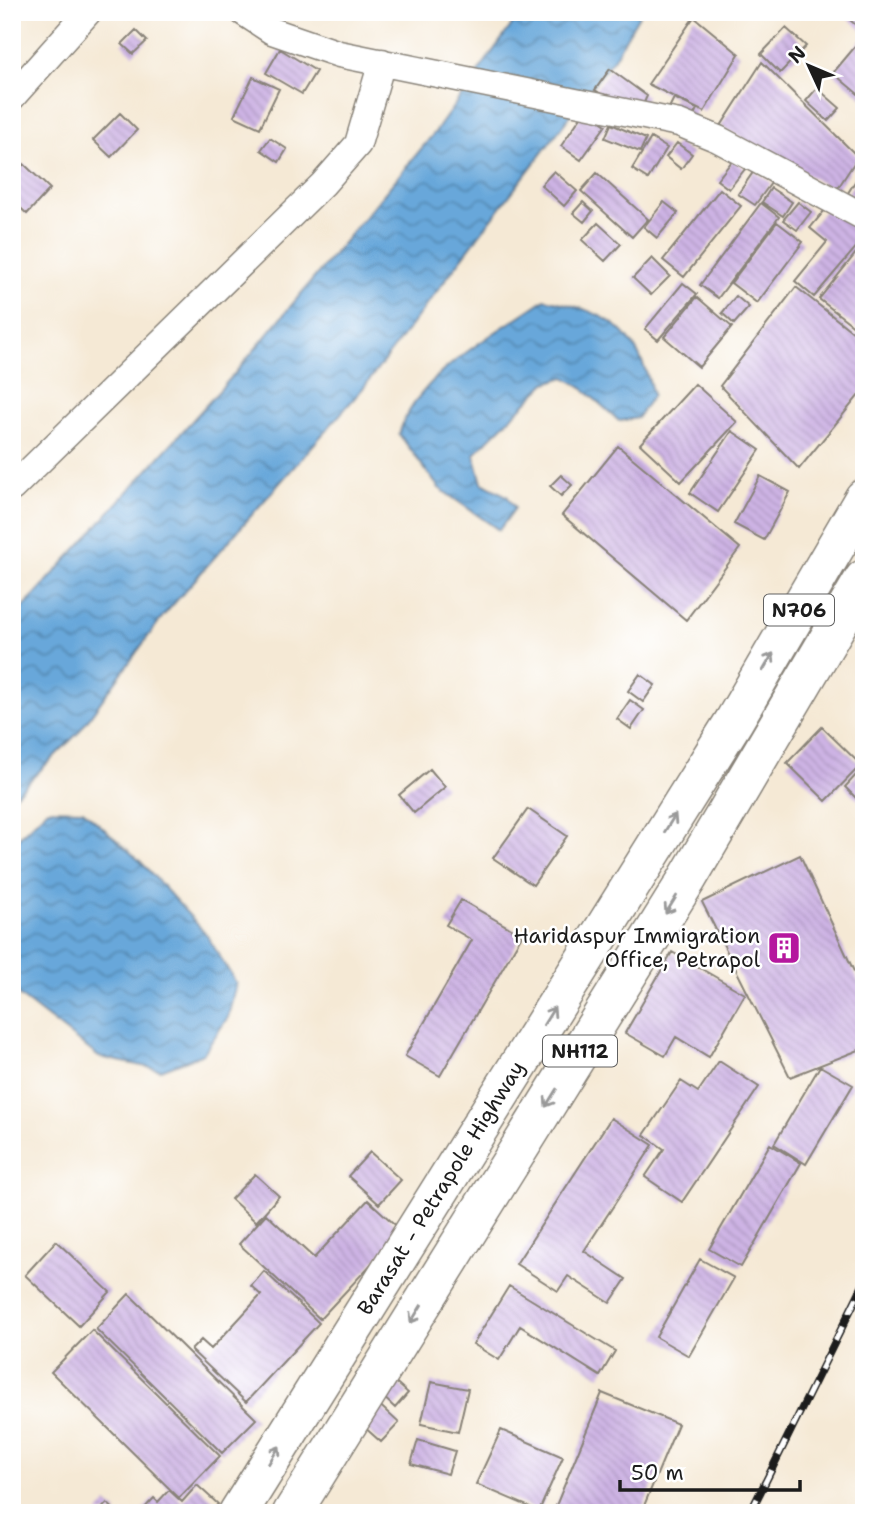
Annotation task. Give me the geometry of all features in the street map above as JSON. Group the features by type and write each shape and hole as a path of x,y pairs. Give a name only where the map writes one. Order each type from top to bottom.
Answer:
{"highway":[{"name":"N706","path":"734,720 864,498"},
{"name":"N706","path":"768,743 864,579"},
{"name":"Barasat - Petrapole Highway","path":"238,1513 734,720"},
{"name":"NH112","path":"292,1513 768,743"}],"street":[{"path":"12,97 88,12"},
{"path":"243,12 272,31 338,54 679,123 718,139 864,217"},
{"path":"12,488 323,184 358,144 382,62"}],"water":[{"path":"521,12 641,12 614,58 364,387 163,616 78,733 12,798 12,620 237,371 436,131"},
{"path":"545,299 587,310 617,327 638,353 653,395 637,418 619,421 580,386 565,377 546,383 474,454 482,483 507,496 515,508 499,530 439,488 399,434 423,391 441,373 482,341"},
{"path":"48,809 83,810 141,862 206,934 236,983 228,1017 203,1054 161,1070 99,1057 12,990 12,844"}],"building":[{"path":"864,12 864,32 843,14"},
{"path":"694,17 739,54 704,112 648,84"},
{"path":"786,28 806,46 780,73 761,54"},
{"path":"136,30 147,41 133,54 122,44"},
{"path":"864,36 862,70 864,99 833,73"},
{"path":"280,49 316,71 302,94 266,73"},
{"path":"762,62 858,157 836,191 721,126"},
{"path":"610,69 647,96 641,109 616,103 595,90"},
{"path":"253,77 279,89 260,128 234,116"},
{"path":"817,88 840,108 828,121 806,101"},
{"path":"674,98 697,109 691,121 668,110"},
{"path":"585,111 606,125 581,160 561,146"},
{"path":"120,113 137,130 111,157 93,140"},
{"path":"611,124 646,139 640,152 605,138"},
{"path":"270,138 287,149 279,162 261,150"},
{"path":"651,138 667,148 648,179 632,169"},
{"path":"677,143 692,154 681,169 666,157"},
{"path":"733,160 745,169 729,189 717,180"},
{"path":"24,164 50,189 27,214 12,200 12,176"},
{"path":"554,171 577,191 564,206 541,185"},
{"path":"754,171 771,183 755,205 738,194"},
{"path":"597,173 648,219 632,237 581,191"},
{"path":"859,175 864,178 864,202 848,193"},
{"path":"771,188 792,202 783,216 762,202"},
{"path":"720,189 741,206 684,277 663,260"},
{"path":"583,202 593,211 584,222 573,213"},
{"path":"664,202 678,213 657,238 644,227"},
{"path":"798,202 811,212 797,230 783,220"},
{"path":"761,203 779,217 718,298 700,285"},
{"path":"829,205 864,233 864,238 814,297 795,281 827,242 810,228"},
{"path":"777,222 803,242 757,303 731,283"},
{"path":"598,223 621,244 605,261 582,240"},
{"path":"864,243 864,334 819,299"},
{"path":"652,258 670,276 651,295 633,278"},
{"path":"683,283 697,294 658,340 645,329"},
{"path":"796,287 864,341 864,389 799,469 720,386"},
{"path":"736,296 749,307 734,324 722,313"},
{"path":"697,297 732,327 699,367 664,337"},
{"path":"695,384 737,422 681,482 640,444"},
{"path":"732,431 760,450 718,512 690,493"},
{"path":"618,446 740,548 686,620 562,515"},
{"path":"561,475 572,485 561,496 550,486"},
{"path":"760,476 790,492 764,540 734,524"},
{"path":"640,674 655,685 643,702 628,691"},
{"path":"630,700 644,710 631,729 617,719"},
{"path":"822,727 861,765 826,801 787,763"},
{"path":"430,769 445,787 414,813 399,795"},
{"path":"858,773 864,779 864,794 858,800 845,787"},
{"path":"528,809 567,836 533,885 493,858"},
{"name":"Haridaspur Immigration Office, Petrapol","path":"800,855 864,993 864,1048 790,1077 702,902"},
{"path":"461,900 522,935 440,1076 405,1056 472,940 446,925"},
{"path":"672,952 745,994 709,1057 676,1037 665,1056 625,1033"},
{"path":"719,1061 759,1087 682,1202 645,1177 664,1149 644,1135 681,1081 698,1092"},
{"path":"820,1066 853,1085 806,1164 774,1144"},
{"path":"611,1118 653,1145 584,1251 626,1279 610,1303 568,1276 558,1291 516,1264"},
{"path":"770,1144 801,1163 741,1267 709,1249"},
{"path":"370,1152 401,1180 379,1204 348,1176"},
{"path":"255,1174 279,1196 256,1222 231,1199"},
{"path":"368,1200 402,1231 320,1319 239,1244 266,1214 314,1258"},
{"path":"56,1241 110,1292 79,1326 25,1275"},
{"path":"700,1259 734,1278 689,1356 656,1337"},
{"path":"264,1271 319,1323 246,1402 191,1350 201,1340 211,1349 261,1295 251,1286"},
{"path":"509,1286 615,1351 600,1376 520,1326 499,1360 473,1344"},
{"path":"129,1294 256,1419 222,1453 96,1329"},
{"path":"92,1330 220,1456 179,1498 51,1372"},
{"path":"390,1377 408,1393 395,1408 377,1391"},
{"path":"431,1382 468,1389 458,1432 421,1424"},
{"path":"602,1393 678,1424 641,1513 553,1513"},
{"path":"372,1398 399,1423 381,1442 354,1418"},
{"path":"501,1430 563,1457 539,1511 476,1484"},
{"path":"418,1440 455,1451 448,1474 411,1464"},
{"path":"197,1485 218,1504 210,1513 140,1513 154,1498 158,1502 169,1490 182,1502"},
{"path":"107,1503 118,1513 98,1513"}],"railway":[{"path":"750,1513 864,1283"}],"place":[{"name":"Haridaspur Immigration Office, Petrapol","path":"784,948"}]}
